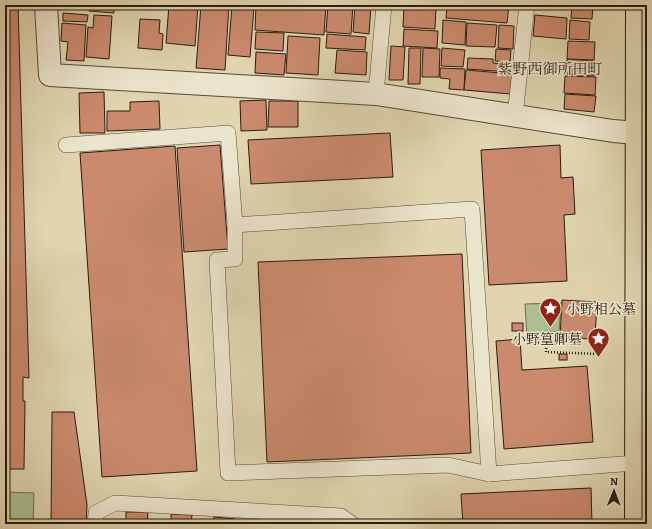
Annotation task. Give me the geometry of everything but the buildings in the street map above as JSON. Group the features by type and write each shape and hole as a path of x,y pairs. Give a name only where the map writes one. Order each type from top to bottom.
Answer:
{"main road":[{"path":"636,524 636,463 642,366 642,130 637,5"}],"street":[{"path":"46,5 50,75 376,94 613,131 642,130"}],"lane":[{"path":"376,94 384,5"},
{"path":"516,116 527,5"},
{"path":"66,145 228,133 235,224 236,259 217,260 228,473 448,465 488,474 636,463"},
{"path":"235,224 472,209 488,474"},
{"path":"95,524 96,513 115,503 341,516 352,524"}],"path":[{"path":"547,333 546,352 600,354"},
{"path":"529,342 547,343"}],"green space":[{"path":"561,303 559,332 544,331 544,340 527,339 525,304"},
{"path":"5,492 34,493 33,524 5,524"}],"place":[{"name":"小野相公墓","path":"550,328"},
{"name":"小野篁卿墓","path":"598,358"}],"district":[{"name":"紫野西御所田町","path":"550,69"}]}
